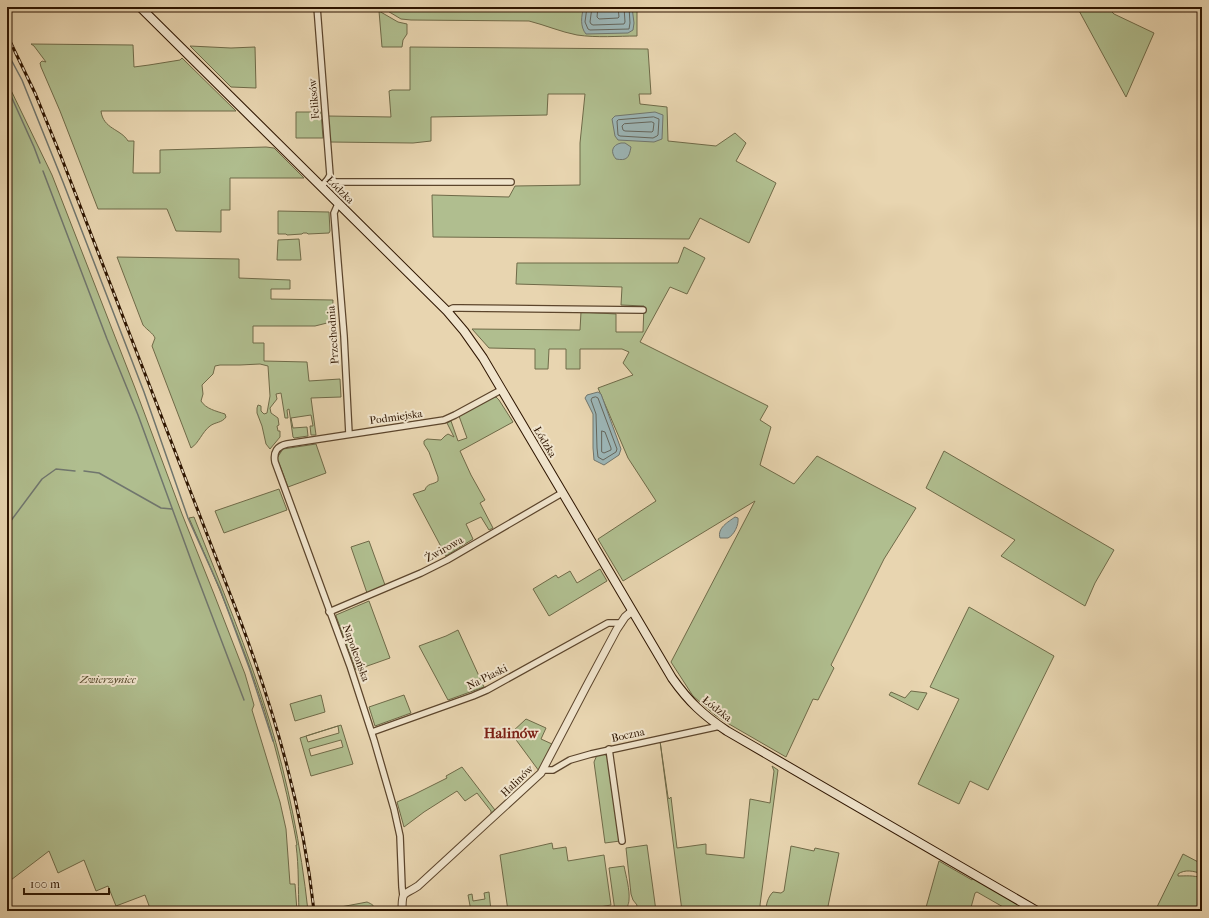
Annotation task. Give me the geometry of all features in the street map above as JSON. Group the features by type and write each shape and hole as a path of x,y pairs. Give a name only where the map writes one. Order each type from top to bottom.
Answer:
{"main road":[{"name":"Łódzka","path":"140,7 321,188 447,311 464,331 474,344 672,678 698,710 720,726 1037,911"}],"street":[{"name":"Feliksów","path":"317,7 330,175 328,179"},
{"path":"321,188 328,179 336,182 511,182"},
{"name":"Przechodnia","path":"338,204 334,213 344,336 349,434"},
{"path":"447,311 453,308 643,310"},
{"name":"Podmiejska","path":"286,444 444,420 501,390"},
{"name":"Napoleońska","path":"286,444 277,448 274,453 274,459 350,666 372,732 398,822 401,849 403,896 402,911"},
{"name":"Żwirowa","path":"329,612 421,573 447,560 562,493"},
{"name":"Halinów","path":"403,896 418,886 521,793 544,770 619,626 625,617 632,611"},
{"name":"Na Piaski","path":"372,732 474,696 604,625 619,626"},
{"name":"Boczna","path":"544,770 553,770 576,758 720,726"},
{"path":"609,750 622,841"},
{"path":"402,882 410,890"}],"green space":[{"path":"381,7 637,7 637,36 600,37 577,35 529,21 401,19"},
{"path":"1077,7 1109,7 1114,14 1154,33 1126,97"},
{"path":"379,11 398,22 407,24 407,34 403,40 402,47 382,47"},
{"path":"31,44 133,45 134,67 180,60 182,58 236,111 101,111 105,122 128,141 134,141 133,173 160,173 160,150 266,147 274,148 304,178 230,178 230,210 221,210 221,232 176,231 167,209 98,209 60,111 41,67 40,63 42,61 46,62"},
{"path":"190,46 231,48 255,47 256,88 231,87"},
{"path":"410,47 648,49 651,94 639,94 640,104 667,107 668,141 716,146 735,133 746,143 736,161 776,183 749,243 700,218 689,239 433,237 432,195 509,197 515,186 580,185 580,143 585,94 548,94 547,115 431,117 431,141 413,143 330,142 328,116 391,117 389,91 410,90"},
{"name":"Zwierzyniec","path":"7,82 52,175 245,674 254,705 252,710 280,802 286,829 290,884 295,884 297,911 151,911 145,895 116,906 108,886 96,891 84,860 58,873 49,851 7,883"},
{"path":"296,112 321,112 323,138 296,138"},
{"path":"278,211 329,212 330,231 329,233 278,234"},
{"path":"299,239 301,260 277,260 278,240"},
{"path":"684,247 705,258 687,294 670,287 640,342 768,406 760,420 771,427 760,465 794,484 817,456 916,508 884,559 831,665 834,668 818,700 813,699 786,757 715,715 693,696 671,662 755,501 623,581 598,539 656,501 628,458 598,388 633,375 623,363 629,352 622,349 580,349 580,369 566,369 566,349 549,349 548,369 535,369 535,349 489,348 472,329 580,330 581,312 616,314 616,332 643,332 644,306 621,305 622,287 516,284 517,263 678,263"},
{"path":"117,257 239,259 239,278 290,280 290,289 271,289 271,299 333,300 331,322 315,326 253,326 253,343 264,343 264,361 307,362 309,381 340,379 341,397 311,398 316,435 311,435 310,426 313,426 311,415 291,418 293,428 307,427 308,436 293,437 289,409 287,410 288,418 285,418 281,393 276,394 277,399 270,408 271,413 278,418 279,425 277,426 278,431 280,431 280,437 270,449 266,444 257,413 258,405 261,406 261,411 264,414 267,413 270,396 268,366 260,364 220,365 215,366 213,374 202,385 203,394 201,401 208,408 225,414 226,417 207,428 191,448 152,346 155,338 143,325"},
{"path":"496,397 513,422 460,451 485,500 480,503 493,528 489,530 481,517 466,524 473,539 446,556 413,494 425,490 429,485 438,481 438,477 424,441 427,439 441,440 448,434 454,437 447,423 451,421 458,441 467,438 459,416"},
{"path":"316,444 326,473 288,487 277,458 283,449"},
{"path":"944,451 1114,550 1095,583 1085,606 1001,556 1015,540 926,488"},
{"path":"279,489 287,510 224,533 215,511"},
{"path":"194,517 243,642 269,719 293,814 302,862 308,911 299,911 297,845 287,795 270,729 257,687 239,638 189,518"},
{"path":"369,541 385,585 367,593 351,547"},
{"path":"600,569 607,581 549,616 533,589 556,575 558,578 570,571 577,583"},
{"path":"369,601 390,658 356,670 336,615"},
{"path":"969,607 1054,656 988,790 970,781 959,804 918,784 959,699 930,687"},
{"path":"458,630 484,687 448,700 419,646"},
{"path":"911,691 927,693 918,710 889,695 891,692 905,698"},
{"path":"321,695 325,712 295,721 290,704"},
{"path":"404,695 411,713 375,726 369,707"},
{"path":"526,719 546,728 541,739 552,744 539,771 511,733"},
{"path":"341,725 353,764 311,776 300,738 306,736 308,742 339,733 338,726 327,729","holes":["341,740 343,747 311,756 309,749"]},
{"path":"660,741 668,797 669,799 671,797 677,848 706,844 706,854 744,858 750,799 770,803 774,771 772,766 778,770 760,905 761,911 682,911"},
{"path":"604,753 608,758 620,841 605,843 594,762 597,755"},
{"path":"462,767 495,810 491,814 491,811 477,793 465,801 457,791 404,827 397,802 447,778 446,776"},
{"path":"552,843 553,849 566,847 568,861 604,855 611,905 588,909 588,911 508,911 500,855"},
{"path":"647,845 656,911 633,911 636,909 637,905 631,894 626,848"},
{"path":"791,846 814,851 815,848 839,853 827,911 766,911 766,906 773,892 781,893 784,891"},
{"path":"1183,854 1202,864 1202,874 1187,871 1181,872 1178,876 1193,876 1202,878 1202,911 1155,911"},
{"path":"939,861 972,880 973,877 1032,911 1010,911 977,892 975,893 970,911 925,911"},
{"path":"624,866 629,892 628,907 631,911 615,911 609,868"},
{"path":"489,892 491,911 471,911 468,895 472,894 473,901 485,899 484,893"},
{"path":"367,902 373,905 376,911 330,911 330,909"}],"water":[{"path":"584,7 632,7 634,23 633,30 628,33 586,34 582,21"},
{"path":"655,112 663,115 662,139 654,142 618,140 615,136 612,119 615,116"},
{"path":"621,143 625,143 631,147 627,158 623,160 616,159 613,154 614,147"},
{"path":"598,392 601,394 621,449 619,455 604,465 594,460 593,414 585,398 587,395"},
{"path":"735,517 738,518 738,521 734,532 728,538 720,538 719,534 722,528 726,523"}],"waterway":[{"path":"7,52 22,80 63,182 144,392 188,518 220,589 250,670 273,741"},
{"path":"7,87 40,163"},
{"path":"43,171 107,339 138,415 244,700"},
{"path":"7,526 42,479 56,469 75,471"},
{"path":"84,471 99,473 161,508 172,509"}],"railway":[{"path":"7,35 35,93 62,159 252,653 276,725 295,798 303,836 314,911"}],"district":[{"name":"Halinów","path":"511,733"}]}
